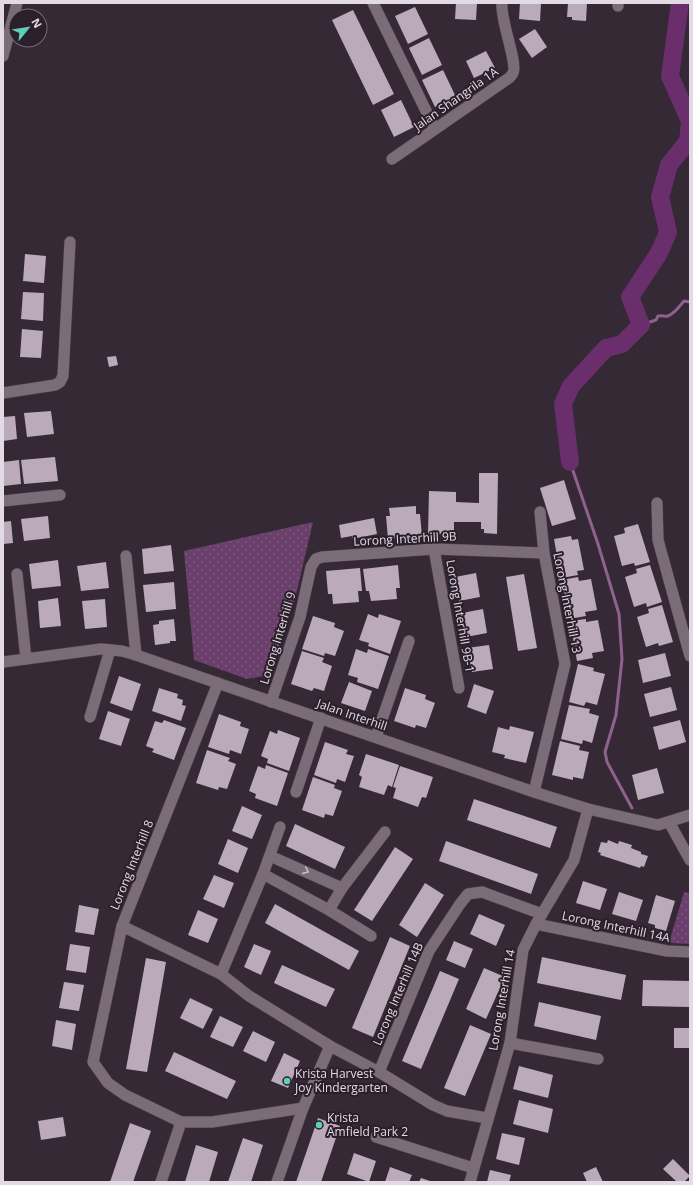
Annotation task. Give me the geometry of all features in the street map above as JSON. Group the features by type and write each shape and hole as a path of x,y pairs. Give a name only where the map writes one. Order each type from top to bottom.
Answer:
{"street":[{"path":"3,56 5,36 17,3"},
{"path":"373,3 436,129"},
{"name":"Jalan Shangrila 1A","path":"392,159 509,78 513,73 514,66 504,24 502,3"},
{"path":"3,393 55,385 60,382 63,376 70,242"},
{"path":"3,501 60,496"},
{"path":"658,503 658,540 690,656"},
{"name":"Lorong Interhill 13","path":"534,792 565,664 544,553 540,512"},
{"name":"Lorong Interhill 9B","path":"316,559 322,557 434,549 544,553"},
{"name":"Lorong Interhill 9B-1","path":"434,549 459,688"},
{"path":"126,556 136,655"},
{"name":"Lorong Interhill 9","path":"271,702 300,617 311,567 316,559"},
{"path":"17,574 26,659"},
{"path":"376,737 409,641"},
{"name":"Jalan Interhill","path":"3,662 102,649 122,651 534,792 588,809 658,825 690,814"},
{"path":"90,717 110,650"},
{"name":"Lorong Interhill 8","path":"181,1122 125,1095 108,1083 93,1062 122,926 218,683"},
{"path":"296,792 321,718"},
{"name":"Lorong Interhill 14","path":"470,1182 510,1043 523,950 539,919 574,860 588,809"},
{"path":"669,822 690,860"},
{"path":"221,974 263,874 280,827"},
{"path":"329,910 342,888 385,832"},
{"path":"270,856 342,888"},
{"path":"263,874 329,910 371,936"},
{"name":"Lorong Interhill 14B","path":"379,1072 430,951 468,894 482,892 539,919"},
{"name":"Lorong Interhill 14A","path":"539,919 667,951 690,952"},
{"path":"122,926 221,974 249,996 330,1046 379,1072 433,1105 447,1110 488,1118"},
{"path":"510,1043 598,1059"},
{"path":"278,1182 303,1108 330,1046"},
{"path":"161,1182 181,1122 212,1122 303,1108"},
{"path":"376,1137 473,1168"}],"shaded area":[{"path":"313,522 293,607 269,675 247,679 194,660 184,551"},
{"path":"684,892 690,893 690,944 669,943"}],"building":[{"path":"456,3 477,3 476,20 455,19"},
{"path":"520,3 541,3 540,21 519,19"},
{"path":"568,3 587,3 586,21 572,20 572,17 567,17"},
{"path":"415,7 428,34 408,44 395,16"},
{"path":"353,10 394,94 373,105 332,20"},
{"path":"535,29 547,47 532,58 519,39"},
{"path":"429,38 442,65 422,75 409,48"},
{"path":"486,51 495,68 474,78 466,61"},
{"path":"443,70 456,97 435,107 422,80"},
{"path":"401,100 414,127 394,137 381,110"},
{"path":"25,254 46,256 44,283 23,281"},
{"path":"23,292 44,293 43,321 21,319"},
{"path":"22,329 43,331 41,358 20,357"},
{"path":"116,356 118,365 109,367 107,357"},
{"path":"51,411 54,434 27,437 24,413"},
{"path":"15,416 17,439 3,441 3,417"},
{"path":"55,457 58,481 24,484 21,460"},
{"path":"19,460 21,484 3,486 3,462"},
{"path":"479,473 498,473 497,534 484,533 484,529 481,529 481,522 454,522 454,534 428,534 429,491 456,492 456,502 479,503"},
{"path":"564,480 576,519 552,526 540,488"},
{"path":"416,506 416,514 420,514 422,536 388,539 386,516 390,516 389,508"},
{"path":"48,516 50,538 24,541 21,519"},
{"path":"374,518 377,534 352,539 352,536 341,538 339,525"},
{"path":"11,521 13,543 3,544 3,522"},
{"path":"638,524 650,562 635,566 634,563 622,566 614,536 625,533 624,528"},
{"path":"571,536 572,540 578,539 584,570 577,571 578,575 561,578 554,539"},
{"path":"171,545 174,571 144,574 142,549"},
{"path":"58,560 61,586 32,589 29,564"},
{"path":"106,562 109,588 81,591 77,566"},
{"path":"398,565 400,588 396,588 397,599 371,601 369,591 366,591 363,569"},
{"path":"650,565 662,602 647,607 646,603 634,607 625,577 637,573 636,569"},
{"path":"360,568 362,591 358,591 359,602 333,604 332,594 328,594 326,571"},
{"path":"476,573 480,597 459,601 455,577"},
{"path":"524,574 537,648 518,651 506,577"},
{"path":"578,577 579,581 591,579 597,610 585,612 586,616 569,619 562,580"},
{"path":"174,582 176,609 146,612 143,585"},
{"path":"58,598 61,626 40,628 38,601"},
{"path":"105,599 107,627 85,629 82,601"},
{"path":"662,605 673,642 659,646 658,643 646,647 637,617 649,613 648,609"},
{"path":"483,609 487,633 466,637 462,613"},
{"path":"368,614 378,618 379,614 401,621 390,654 368,646 369,643 359,640"},
{"path":"313,616 335,623 334,627 344,631 335,656 325,653 324,656 302,649"},
{"path":"174,619 176,641 155,645 153,625 159,624 159,621"},
{"path":"586,619 586,622 598,620 604,651 592,653 593,658 577,661 570,621"},
{"path":"489,645 493,669 472,672 467,648"},
{"path":"356,649 367,653 368,649 389,656 378,689 357,682 358,678 348,675"},
{"path":"302,651 324,658 322,662 332,666 324,691 314,688 312,691 291,684"},
{"path":"665,653 671,676 643,683 638,660"},
{"path":"578,664 594,668 593,671 605,674 597,705 586,702 584,706 569,702"},
{"path":"119,676 141,684 132,711 110,703"},
{"path":"349,682 372,691 365,711 341,703"},
{"path":"474,684 494,691 486,714 467,707"},
{"path":"671,687 677,710 650,717 644,694"},
{"path":"159,688 178,694 177,698 183,700 182,705 186,706 181,721 152,711"},
{"path":"405,688 426,695 425,699 435,703 426,728 416,725 415,728 394,721"},
{"path":"569,705 590,709 589,713 599,716 592,743 583,740 582,744 561,739"},
{"path":"108,711 130,719 121,746 99,739"},
{"path":"219,714 241,722 240,726 249,729 241,754 230,750 229,754 208,747"},
{"path":"164,720 186,728 174,760 152,752 154,749 146,746 155,721 162,723"},
{"path":"680,720 686,742 659,750 653,727"},
{"path":"510,726 534,732 526,763 504,758 505,755 492,752 498,727 509,730"},
{"path":"278,730 300,738 289,771 267,763 268,759 261,756 270,731 277,734"},
{"path":"560,741 580,746 579,750 589,752 583,779 573,777 573,780 552,775"},
{"path":"325,742 348,750 346,754 354,756 345,782 337,779 336,783 314,775"},
{"path":"207,750 230,758 228,761 236,764 227,789 219,787 218,790 196,783"},
{"path":"366,754 399,765 392,787 388,785 384,795 359,787 362,777 359,775"},
{"path":"266,765 288,773 277,806 255,798 256,794 249,791 258,766 265,769"},
{"path":"400,766 433,777 426,798 422,797 418,807 393,798 396,788 393,787"},
{"path":"657,768 664,793 638,800 632,775"},
{"path":"313,777 335,785 334,788 342,791 333,816 325,814 324,818 302,810"},
{"path":"474,799 557,827 550,848 467,820"},
{"path":"242,806 262,815 252,839 232,831"},
{"path":"295,824 345,847 335,869 286,846"},
{"path":"228,839 248,848 238,873 218,864"},
{"path":"608,840 618,844 619,841 632,845 631,848 648,856 644,867 641,866 640,868 600,855 601,853 598,852 601,842 607,843"},
{"path":"446,841 538,874 531,894 439,861"},
{"path":"395,847 413,859 372,921 354,910"},
{"path":"214,875 234,883 224,908 203,899"},
{"path":"583,881 607,889 600,910 576,903"},
{"path":"425,883 444,895 417,937 399,925"},
{"path":"619,892 643,900 636,921 612,914"},
{"path":"656,895 675,901 666,931 655,928 655,925 648,923"},
{"path":"275,904 359,951 349,970 265,923"},
{"path":"79,905 99,909 94,935 75,932"},
{"path":"198,910 218,919 208,943 188,935"},
{"path":"479,914 505,925 496,946 470,934"},
{"path":"390,937 410,946 373,1037 352,1028"},
{"path":"454,941 473,949 465,968 446,960"},
{"path":"70,944 90,947 86,973 66,970"},
{"path":"254,944 271,951 261,975 244,967"},
{"path":"542,957 626,975 621,1000 537,983"},
{"path":"146,958 166,962 147,1072 126,1069"},
{"path":"282,965 335,989 326,1007 274,983"},
{"path":"484,968 505,977 486,1019 466,1009"},
{"path":"440,971 459,979 421,1069 402,1061"},
{"path":"643,980 690,981 690,1007 642,1006"},
{"path":"64,982 84,985 79,1011 59,1008"},
{"path":"190,998 213,1009 203,1029 180,1018"},
{"path":"539,1002 601,1016 596,1040 534,1026"},
{"path":"220,1016 243,1027 233,1047 210,1037"},
{"path":"56,1020 76,1024 72,1050 52,1046"},
{"path":"470,1025 491,1034 465,1096 444,1088"},
{"path":"674,1028 690,1028 690,1048 674,1048"},
{"path":"253,1031 275,1042 266,1062 243,1051"},
{"path":"174,1052 236,1081 227,1099 165,1071"},
{"path":"284,1053 300,1061 288,1088 271,1081"},
{"path":"519,1066 553,1075 548,1098 513,1089"},
{"path":"519,1100 553,1109 548,1133 513,1124"},
{"path":"63,1117 66,1136 41,1140 38,1121"},
{"path":"318,1118 340,1126 321,1182 296,1182"},
{"path":"130,1123 151,1131 133,1182 110,1182"},
{"path":"502,1133 525,1138 519,1165 496,1159"},
{"path":"243,1138 263,1145 251,1182 228,1182"},
{"path":"196,1145 218,1152 209,1182 185,1182"},
{"path":"354,1153 376,1161 369,1182 347,1174"},
{"path":"673,1159 690,1176 684,1182 677,1182 663,1169"},
{"path":"390,1167 412,1175 409,1182 385,1182"},
{"path":"596,1167 603,1182 587,1182 583,1173"},
{"path":"490,1170 511,1175 509,1182 487,1182"},
{"path":"421,1178 433,1182 419,1182"}],"waterway":[{"path":"680,3 670,76 690,121"},
{"path":"570,462 563,404 571,386 606,348 622,344 641,325 630,297 659,253 668,232 660,197 669,165 688,141 690,123"},
{"path":"641,325 656,320 658,316 670,315 677,310 684,301 690,302"},
{"path":"570,462 598,544 619,614 622,659 616,715 605,752 607,762 632,808"}],"place":[{"name":"Krista Harvest Joy Kindergarten","path":"287,1081"},
{"name":"Krista Amfield Park 2","path":"319,1125"}]}
